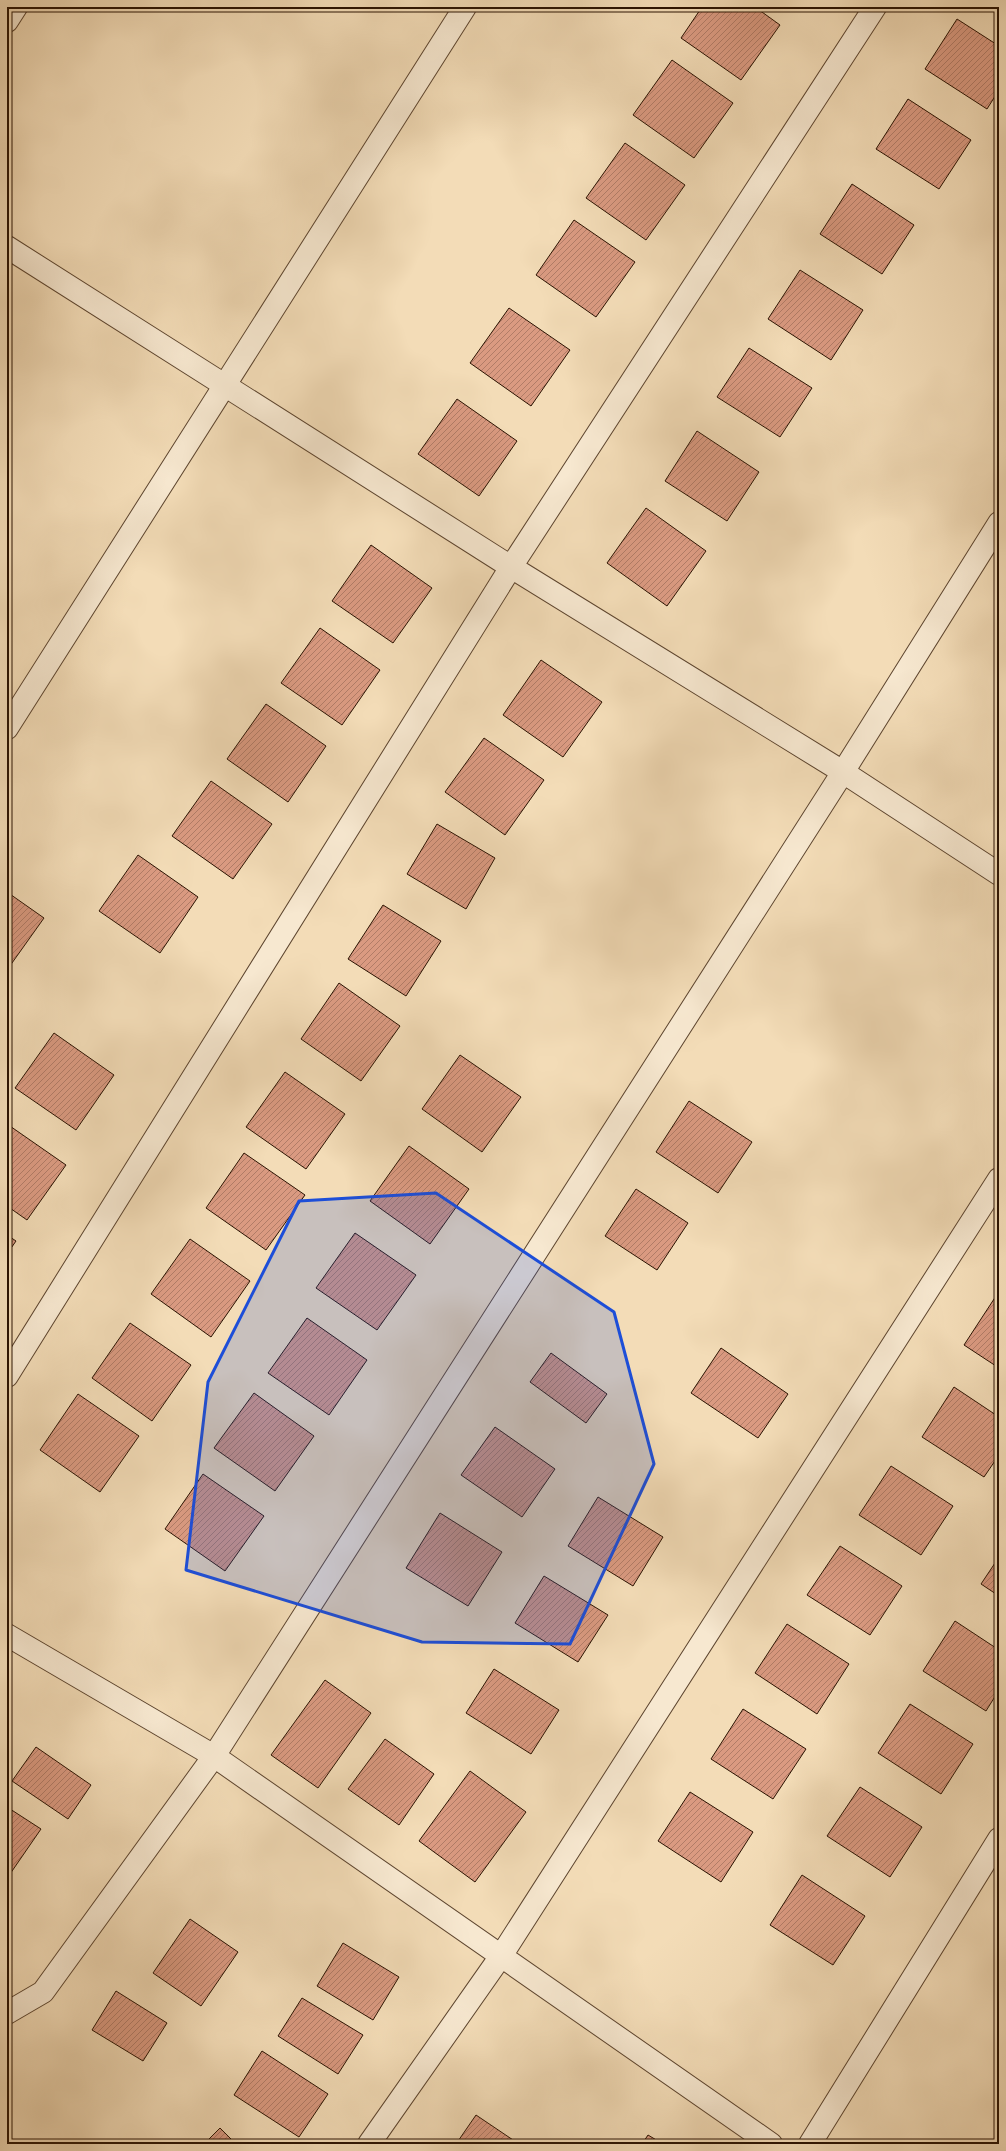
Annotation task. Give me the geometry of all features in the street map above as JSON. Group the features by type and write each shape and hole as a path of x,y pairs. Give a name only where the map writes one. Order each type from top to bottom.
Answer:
{"street":[{"path":"7,21 16,7"},
{"path":"7,728 466,7"},
{"path":"7,1376 512,567 875,7"},
{"path":"7,247 225,387 843,772 999,874"},
{"path":"7,2013 43,1992 214,1756 843,772 999,522"},
{"path":"369,2144 501,1956 999,1179"},
{"path":"7,1635 214,1756 771,2144"},
{"path":"810,2144 999,1839"}],"highlighted area":[{"path":"436,1193 614,1312 654,1464 570,1644 422,1642 186,1570 208,1382 299,1201"}],"building":[{"path":"702,7 755,7 780,25 741,80 681,38"},
{"path":"957,19 999,46 999,90 987,109 925,69"},
{"path":"672,60 733,103 694,158 633,115"},
{"path":"908,99 971,140 939,189 876,149"},
{"path":"625,143 685,185 646,240 586,198"},
{"path":"852,184 914,225 882,274 820,234"},
{"path":"574,220 635,262 596,317 536,275"},
{"path":"800,270 863,310 831,360 768,319"},
{"path":"509,308 570,350 531,406 470,363"},
{"path":"749,348 812,388 780,437 717,397"},
{"path":"457,399 517,441 479,496 418,454"},
{"path":"697,431 759,472 727,521 665,481"},
{"path":"646,508 706,551 667,606 607,563"},
{"path":"371,545 432,588 393,643 332,601"},
{"path":"320,628 380,670 342,725 281,683"},
{"path":"541,660 602,702 563,757 503,715"},
{"path":"266,704 326,746 288,802 227,759"},
{"path":"484,738 544,780 505,835 445,792"},
{"path":"211,781 272,824 233,879 172,836"},
{"path":"437,824 495,858 466,909 407,874"},
{"path":"138,855 198,897 160,953 99,911"},
{"path":"7,892 44,918 7,970"},
{"path":"383,905 441,941 406,996 348,959"},
{"path":"339,983 400,1026 361,1081 301,1039"},
{"path":"54,1033 114,1075 76,1130 15,1088"},
{"path":"460,1055 521,1097 482,1152 422,1109"},
{"path":"285,1072 345,1114 306,1169 246,1127"},
{"path":"689,1101 752,1142 718,1193 656,1152"},
{"path":"7,1124 66,1165 27,1220 7,1206"},
{"path":"409,1146 469,1189 430,1244 370,1201"},
{"path":"244,1153 305,1195 266,1250 206,1208"},
{"path":"636,1189 688,1223 657,1270 605,1236"},
{"path":"355,1233 416,1275 377,1330 316,1288"},
{"path":"7,1235 16,1241 7,1254"},
{"path":"190,1239 250,1281 211,1337 151,1294"},
{"path":"996,1296 999,1298 999,1368 964,1345"},
{"path":"307,1318 367,1360 329,1415 268,1373"},
{"path":"130,1323 191,1365 152,1421 92,1378"},
{"path":"721,1348 788,1394 758,1438 691,1393"},
{"path":"551,1353 607,1394 586,1423 530,1382"},
{"path":"954,1387 999,1417 999,1455 984,1477 922,1437"},
{"path":"254,1393 314,1436 275,1491 214,1448"},
{"path":"78,1394 139,1436 100,1492 40,1450"},
{"path":"495,1427 555,1469 522,1517 461,1475"},
{"path":"891,1466 953,1506 921,1555 859,1515"},
{"path":"203,1474 264,1516 225,1571 165,1529"},
{"path":"598,1497 663,1537 633,1586 568,1546"},
{"path":"440,1513 502,1552 468,1606 406,1568"},
{"path":"840,1546 902,1586 870,1635 807,1595"},
{"path":"999,1557 999,1596 981,1584"},
{"path":"544,1576 608,1615 578,1662 515,1623"},
{"path":"955,1621 999,1650 999,1690 986,1711 923,1671"},
{"path":"787,1624 849,1664 817,1714 755,1673"},
{"path":"494,1669 559,1710 531,1754 466,1713"},
{"path":"325,1680 371,1713 318,1788 271,1755"},
{"path":"910,1704 973,1744 941,1794 878,1753"},
{"path":"743,1709 806,1749 773,1799 711,1759"},
{"path":"385,1739 434,1774 399,1825 348,1789"},
{"path":"36,1747 91,1785 68,1819 12,1781"},
{"path":"470,1771 526,1812 475,1882 419,1841"},
{"path":"860,1787 922,1827 890,1877 827,1836"},
{"path":"690,1792 753,1832 721,1882 658,1841"},
{"path":"7,1807 41,1829 10,1874 7,1872"},
{"path":"802,1875 865,1916 833,1965 770,1925"},
{"path":"190,1919 238,1952 201,2006 153,1973"},
{"path":"343,1943 399,1977 373,2020 317,1986"},
{"path":"116,1991 167,2023 143,2061 92,2030"},
{"path":"302,1998 363,2035 338,2074 278,2036"},
{"path":"262,2051 328,2094 299,2137 234,2095"},
{"path":"476,2115 519,2144 456,2144"},
{"path":"220,2128 236,2144 204,2144"},
{"path":"648,2135 663,2144 642,2144"}]}
